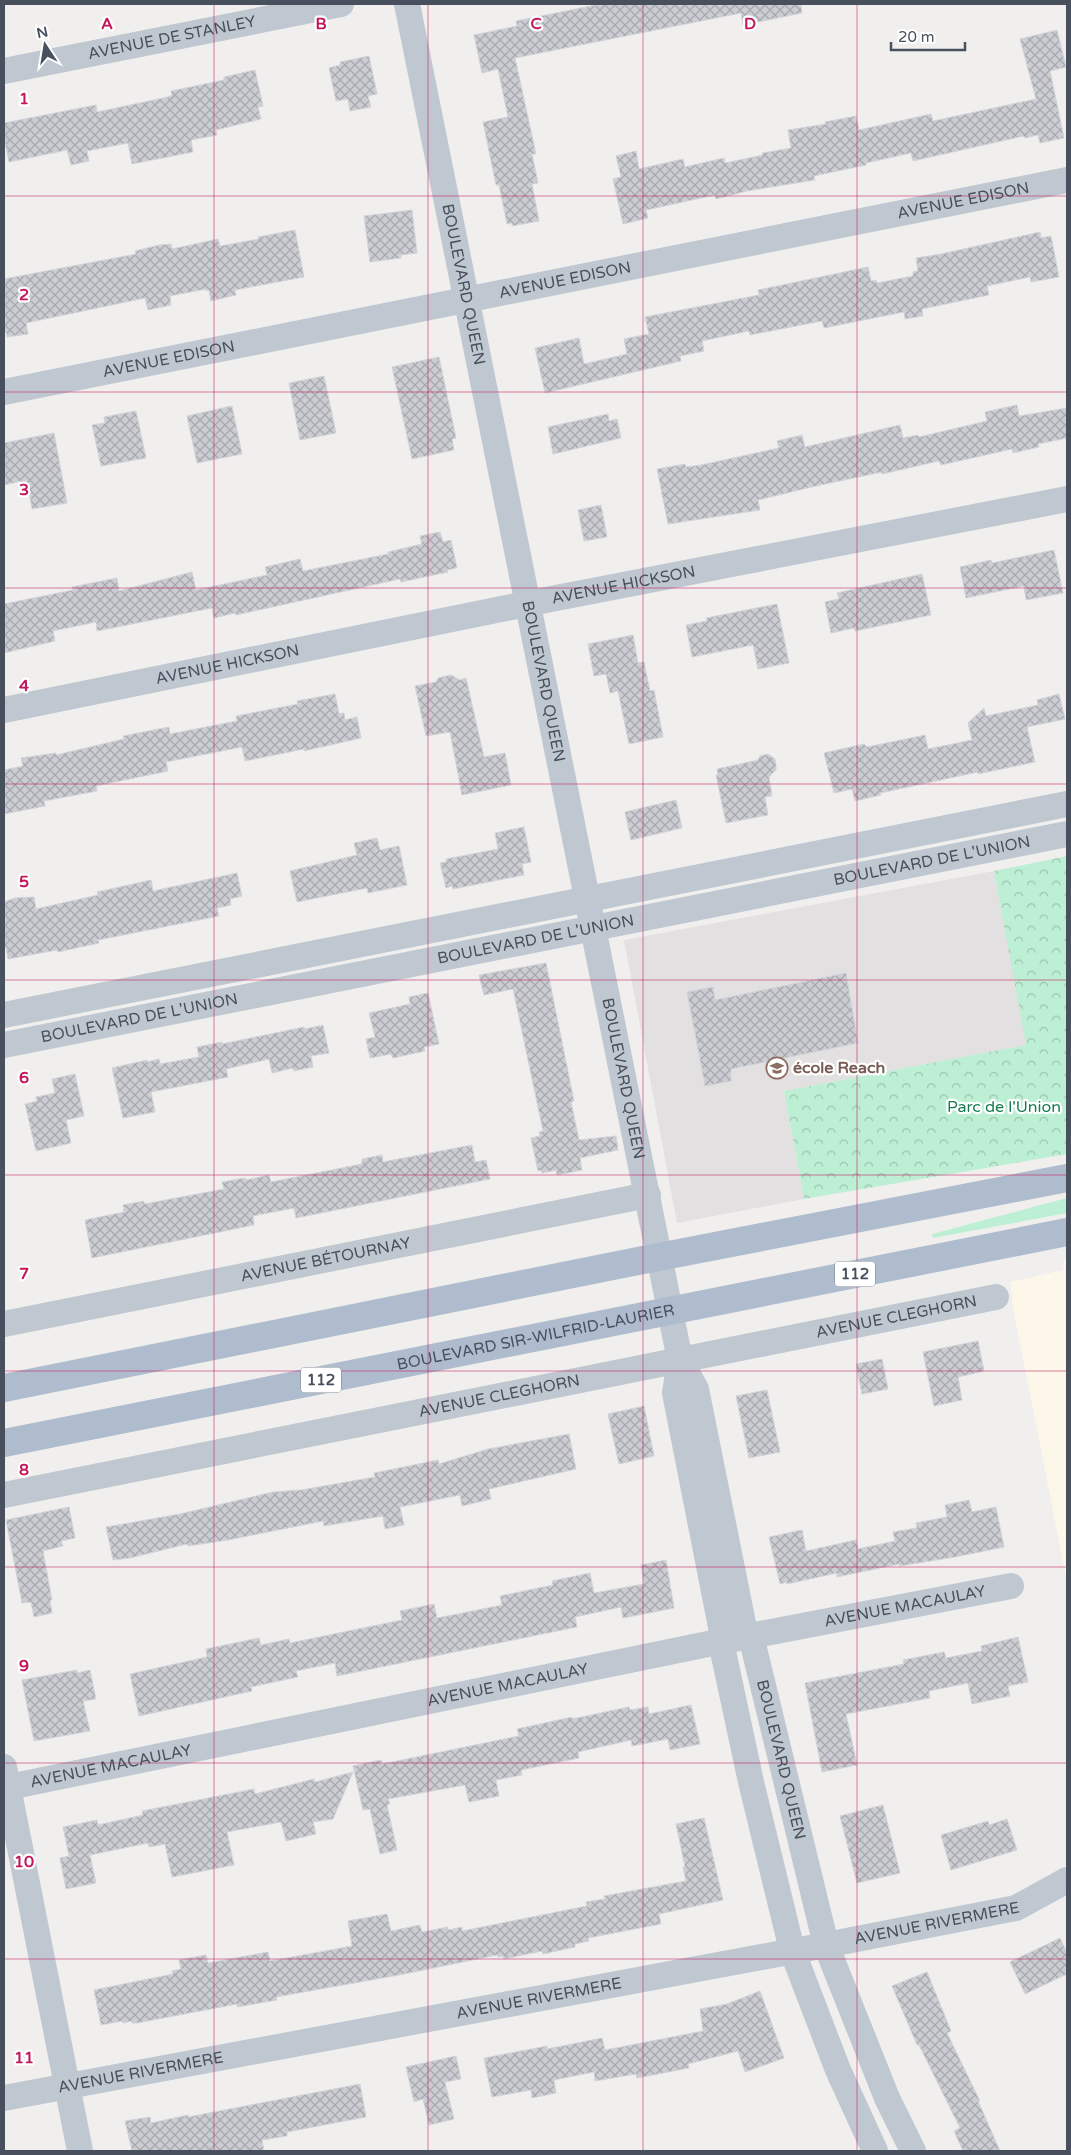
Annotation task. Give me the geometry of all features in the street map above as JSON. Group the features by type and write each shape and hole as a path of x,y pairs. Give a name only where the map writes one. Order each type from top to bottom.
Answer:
{"main road":[{"path":"4,1388 1067,1178"},
{"name":"BOULEVARD SIR-WILFRID-LAURIER","path":"4,1444 1067,1232"}],"street":[{"name":"AVENUE DE STANLEY","path":"4,71 341,4"},
{"name":"BOULEVARD QUEEN","path":"407,4 595,929 680,1360 696,1389 744,1628 752,1636 826,1945 887,2098 913,2151"},
{"name":"AVENUE EDISON","path":"4,392 1067,180"},
{"name":"AVENUE HICKSON","path":"4,710 528,604 1067,499"},
{"name":"BOULEVARD DE L'UNION","path":"4,1015 1067,804"},
{"name":"BOULEVARD DE L'UNION","path":"4,1045 1067,834"},
{"name":"AVENUE BÉTOURNAY","path":"4,1324 648,1195"},
{"name":"AVENUE CLEGHORN","path":"4,1495 996,1297"},
{"name":"BOULEVARD QUEEN","path":"680,1360 675,1393 722,1632 720,1642 751,1782 792,1950 838,2070 875,2151"},
{"name":"AVENUE MACAULAY","path":"5,1781 1011,1586"},
{"path":"5,1781 80,2151"},
{"name":"AVENUE RIVERMERE","path":"4,2098 1016,1908 1067,1880"}],"shaded area":[{"name":"école Reach","path":"994,871 1027,1045 784,1091 804,1199 677,1223 624,940"},
{"path":"1067,1258 1067,1582 1014,1313 1010,1282 1063,1270 1064,1259"}],"green space":[{"name":"Parc de l'Union","path":"1067,856 1067,1154 804,1199 784,1091 1026,1045 994,871"},
{"path":"1067,1198 1067,1213 933,1238 932,1234"}],"building":[{"path":"601,4 801,4 802,13 743,25 741,13 515,58 536,154 532,154 538,183 532,184 539,221 512,226 512,223 507,224 499,185 496,185 483,122 508,117 498,69 482,73 474,35 517,26 516,21"},
{"path":"1057,30 1066,67 1050,71 1064,138 1040,143 1038,135 1025,138 1024,136 913,161 911,153 814,176 815,180 747,191 716,199 715,195 646,210 648,218 623,224 613,179 621,177 616,156 636,151 639,169 683,159 685,167 724,158 725,163 763,155 762,153 791,148 788,130 826,124 825,122 856,116 859,130 931,114 933,121 1036,99 1020,39"},
{"path":"369,56 377,94 368,96 371,107 350,111 348,99 336,101 329,68 340,65 340,62"},
{"path":"255,70 263,106 258,107 261,119 216,130 217,135 191,140 193,152 132,164 128,143 87,151 89,161 71,165 67,150 9,162 4,137 4,123 96,105 97,112 168,97 172,95 171,91 224,80 224,77"},
{"path":"412,210 417,253 401,255 401,258 370,262 364,216"},
{"path":"295,230 304,277 235,290 236,295 211,301 209,290 206,291 206,289 170,296 171,305 148,310 145,298 26,323 28,334 7,337 6,332 4,332 4,279 136,254 135,251 159,245 171,244 172,249 218,239 220,246"},
{"path":"1040,232 1041,238 1051,236 1059,277 1031,282 1030,277 987,286 989,295 922,309 923,316 905,319 904,312 824,328 822,321 750,335 749,331 702,341 704,351 680,356 681,361 545,393 535,348 579,338 584,364 627,354 624,339 649,334 645,317 759,295 758,290 868,267 871,281 876,280 877,283 913,276 913,272 918,271 916,258"},
{"path":"439,357 456,438 452,439 454,450 412,459 392,367"},
{"path":"324,376 336,433 300,440 289,383"},
{"path":"1017,405 1019,416 1067,408 1067,438 1038,444 1039,447 1013,453 1012,449 941,465 939,461 816,486 758,500 760,510 668,524 657,469 685,464 686,467 701,465 779,448 777,441 802,435 805,447 900,425 903,438 918,435 919,437 987,421 985,412"},
{"path":"232,406 242,454 197,463 187,416"},
{"path":"136,411 146,458 101,466 92,425 105,423 104,417"},
{"path":"608,414 609,421 617,419 621,438 553,454 548,427"},
{"path":"54,433 67,503 32,509 29,492 23,493 21,481 4,485 4,443"},
{"path":"601,505 607,537 584,541 578,510"},
{"path":"440,532 443,542 451,540 457,568 447,570 448,572 401,582 400,579 236,615 235,613 214,618 212,608 97,631 96,622 53,631 55,641 4,653 4,604 73,590 72,587 117,578 119,591 192,572 196,590 267,575 265,567 300,559 303,571 388,554 388,552 422,544 420,536"},
{"path":"1054,550 1063,593 1026,600 1024,586 966,598 960,567 991,560 992,563"},
{"path":"922,574 931,615 855,631 854,628 831,633 825,602 839,599 837,593"},
{"path":"777,604 789,663 758,669 753,645 692,657 686,625 707,621 706,618"},
{"path":"633,635 638,663 644,662 650,691 654,690 663,737 629,744 618,691 610,693 606,674 594,676 588,644"},
{"path":"451,675 460,680 466,678 484,757 505,753 511,785 462,795 450,732 426,736 415,686 436,682 438,678"},
{"path":"335,694 339,714 344,713 345,720 357,717 361,738 304,751 304,749 245,761 242,747 166,762 168,771 96,786 97,791 44,801 45,806 4,814 4,770 23,766 21,758 56,753 56,755 124,739 123,736 169,727 170,734 237,721 236,716 298,704 297,701"},
{"path":"1059,694 1065,719 1027,727 1035,762 880,793 881,795 855,801 852,789 834,793 824,753 864,744 867,747 925,735 928,749 972,740 968,723 984,708 986,716 1038,705 1037,700"},
{"path":"768,754 775,759 776,770 769,777 772,796 765,797 768,815 726,823 716,775 718,775 717,769 758,760 760,756"},
{"path":"676,800 682,828 631,840 625,812"},
{"path":"524,827 531,862 522,864 524,875 453,889 452,886 446,888 440,863 446,862 446,859 498,849 495,833"},
{"path":"377,838 380,850 399,846 407,885 368,893 367,888 297,902 290,871 357,855 354,843"},
{"path":"237,873 242,896 230,899 231,905 217,908 219,916 98,940 99,943 58,952 57,950 8,959 6,947 4,947 4,902 15,898 34,897 36,909 98,895 97,892 151,880 153,891"},
{"path":"546,963 574,1101 571,1102 579,1140 616,1136 618,1150 580,1158 582,1170 557,1175 556,1170 542,1173 541,1170 538,1171 531,1138 540,1136 539,1132 543,1131 513,989 484,995 479,975"},
{"path":"846,973 858,1043 731,1069 731,1081 705,1086 687,992 713,987 715,1000"},
{"path":"428,993 439,1044 424,1047 425,1051 393,1058 391,1054 370,1058 366,1039 375,1037 369,1013 410,1004 409,997"},
{"path":"323,1025 329,1053 311,1056 313,1067 294,1071 293,1068 272,1073 269,1059 226,1069 228,1077 151,1092 155,1112 123,1118 112,1068 147,1060 147,1062 159,1059 160,1064 199,1057 197,1047"},
{"path":"75,1074 84,1116 66,1120 71,1143 36,1151 25,1104 37,1101 36,1097 55,1093 52,1079"},
{"path":"472,1145 475,1162 486,1160 490,1179 296,1218 294,1208 253,1216 254,1225 92,1258 85,1220 124,1212 123,1205 144,1201 144,1204 224,1189 222,1182 245,1178 246,1180 269,1175 271,1182 362,1164 362,1159 382,1155 383,1162"},
{"path":"978,1341 984,1371 958,1377 962,1400 934,1406 923,1352"},
{"path":"882,1359 888,1389 862,1394 856,1364"},
{"path":"767,1390 780,1452 749,1458 736,1396"},
{"path":"644,1406 654,1456 619,1464 608,1414"},
{"path":"569,1434 576,1469 489,1489 491,1499 462,1506 460,1495 400,1507 404,1525 385,1529 383,1516 324,1526 323,1521 228,1540 188,1546 187,1544 130,1558 113,1560 106,1527 180,1514 273,1492 301,1490 375,1477 374,1473 438,1460 439,1464 488,1449"},
{"path":"969,1500 972,1512 996,1507 1004,1547 900,1566 899,1564 837,1577 837,1573 780,1584 769,1537 802,1530 806,1551 856,1540 858,1549 895,1541 893,1532 917,1528 916,1523 947,1517 945,1505"},
{"path":"69,1507 75,1538 61,1541 63,1546 43,1551 52,1600 50,1600 52,1613 34,1617 31,1602 22,1603 6,1520"},
{"path":"666,1560 674,1608 623,1618 621,1607 575,1617 577,1627 337,1676 335,1663 296,1671 298,1677 251,1687 252,1691 139,1716 130,1674 207,1657 206,1649 259,1638 261,1645 289,1639 290,1643 402,1620 400,1611 434,1604 437,1618 463,1613 502,1605 500,1596 553,1585 552,1581 590,1573 594,1593 644,1584 641,1565"},
{"path":"1018,1637 1028,1682 1008,1686 1010,1696 972,1704 968,1683 929,1691 930,1698 846,1714 857,1765 822,1772 805,1683 904,1664 903,1660 944,1652 946,1658 982,1651 981,1646"},
{"path":"77,1670 77,1673 90,1670 96,1699 83,1701 90,1731 34,1741 22,1680"},
{"path":"691,1705 700,1744 670,1750 668,1739 632,1746 631,1740 578,1752 579,1758 521,1770 522,1775 496,1780 499,1796 469,1802 465,1785 388,1799 390,1804 387,1805 397,1850 380,1854 370,1809 363,1810 353,1766 381,1760 382,1764 519,1736 517,1729 572,1717 572,1719 629,1707 630,1710 648,1707 649,1714"},
{"path":"353,1772 333,1819 313,1822 316,1834 286,1841 281,1822 227,1832 234,1865 172,1877 165,1844 149,1847 148,1843 90,1855 96,1883 66,1889 60,1858 69,1856 63,1827 97,1820 98,1825 143,1815 142,1811 254,1789 255,1794 314,1779 315,1782"},
{"path":"883,1805 900,1873 857,1883 840,1816"},
{"path":"704,1818 723,1900 659,1914 661,1924 588,1938 589,1941 575,1944 575,1947 543,1954 542,1951 504,1959 503,1956 498,1957 497,1955 276,1997 277,2000 237,2007 237,2004 137,2023 132,2023 132,2021 123,2023 122,2021 101,2025 94,1990 173,1974 172,1971 181,1969 179,1960 206,1955 208,1963 268,1952 270,1961 352,1946 348,1921 387,1914 391,1931 420,1925 422,1932 448,1927 448,1930 462,1927 462,1931 587,1906 586,1902 605,1899 604,1896 686,1881 676,1824"},
{"path":"1007,1819 1017,1850 951,1870 941,1835 988,1821 989,1825"},
{"path":"1060,1938 1067,1953 1067,1974 1025,1994 1010,1962"},
{"path":"927,1972 951,2031 947,2033 980,2101 978,2101 1000,2151 963,2151 954,2131 960,2128 919,2045 917,2045 892,1986"},
{"path":"760,1991 784,2058 745,2072 738,2051 688,2064 689,2068 637,2078 636,2074 595,2081 594,2072 554,2080 556,2093 532,2098 531,2090 492,2097 484,2058 547,2046 547,2049 602,2038 605,2050 703,2031 700,2009 727,2004"},
{"path":"456,2056 461,2079 445,2082 454,2119 429,2125 423,2099 414,2102 406,2067"},
{"path":"360,2084 366,2117 287,2132 287,2136 262,2140 264,2151 132,2151 125,2121 150,2117 151,2123"}],"place":[{"name":"école Reach","path":"777,1068"}]}
